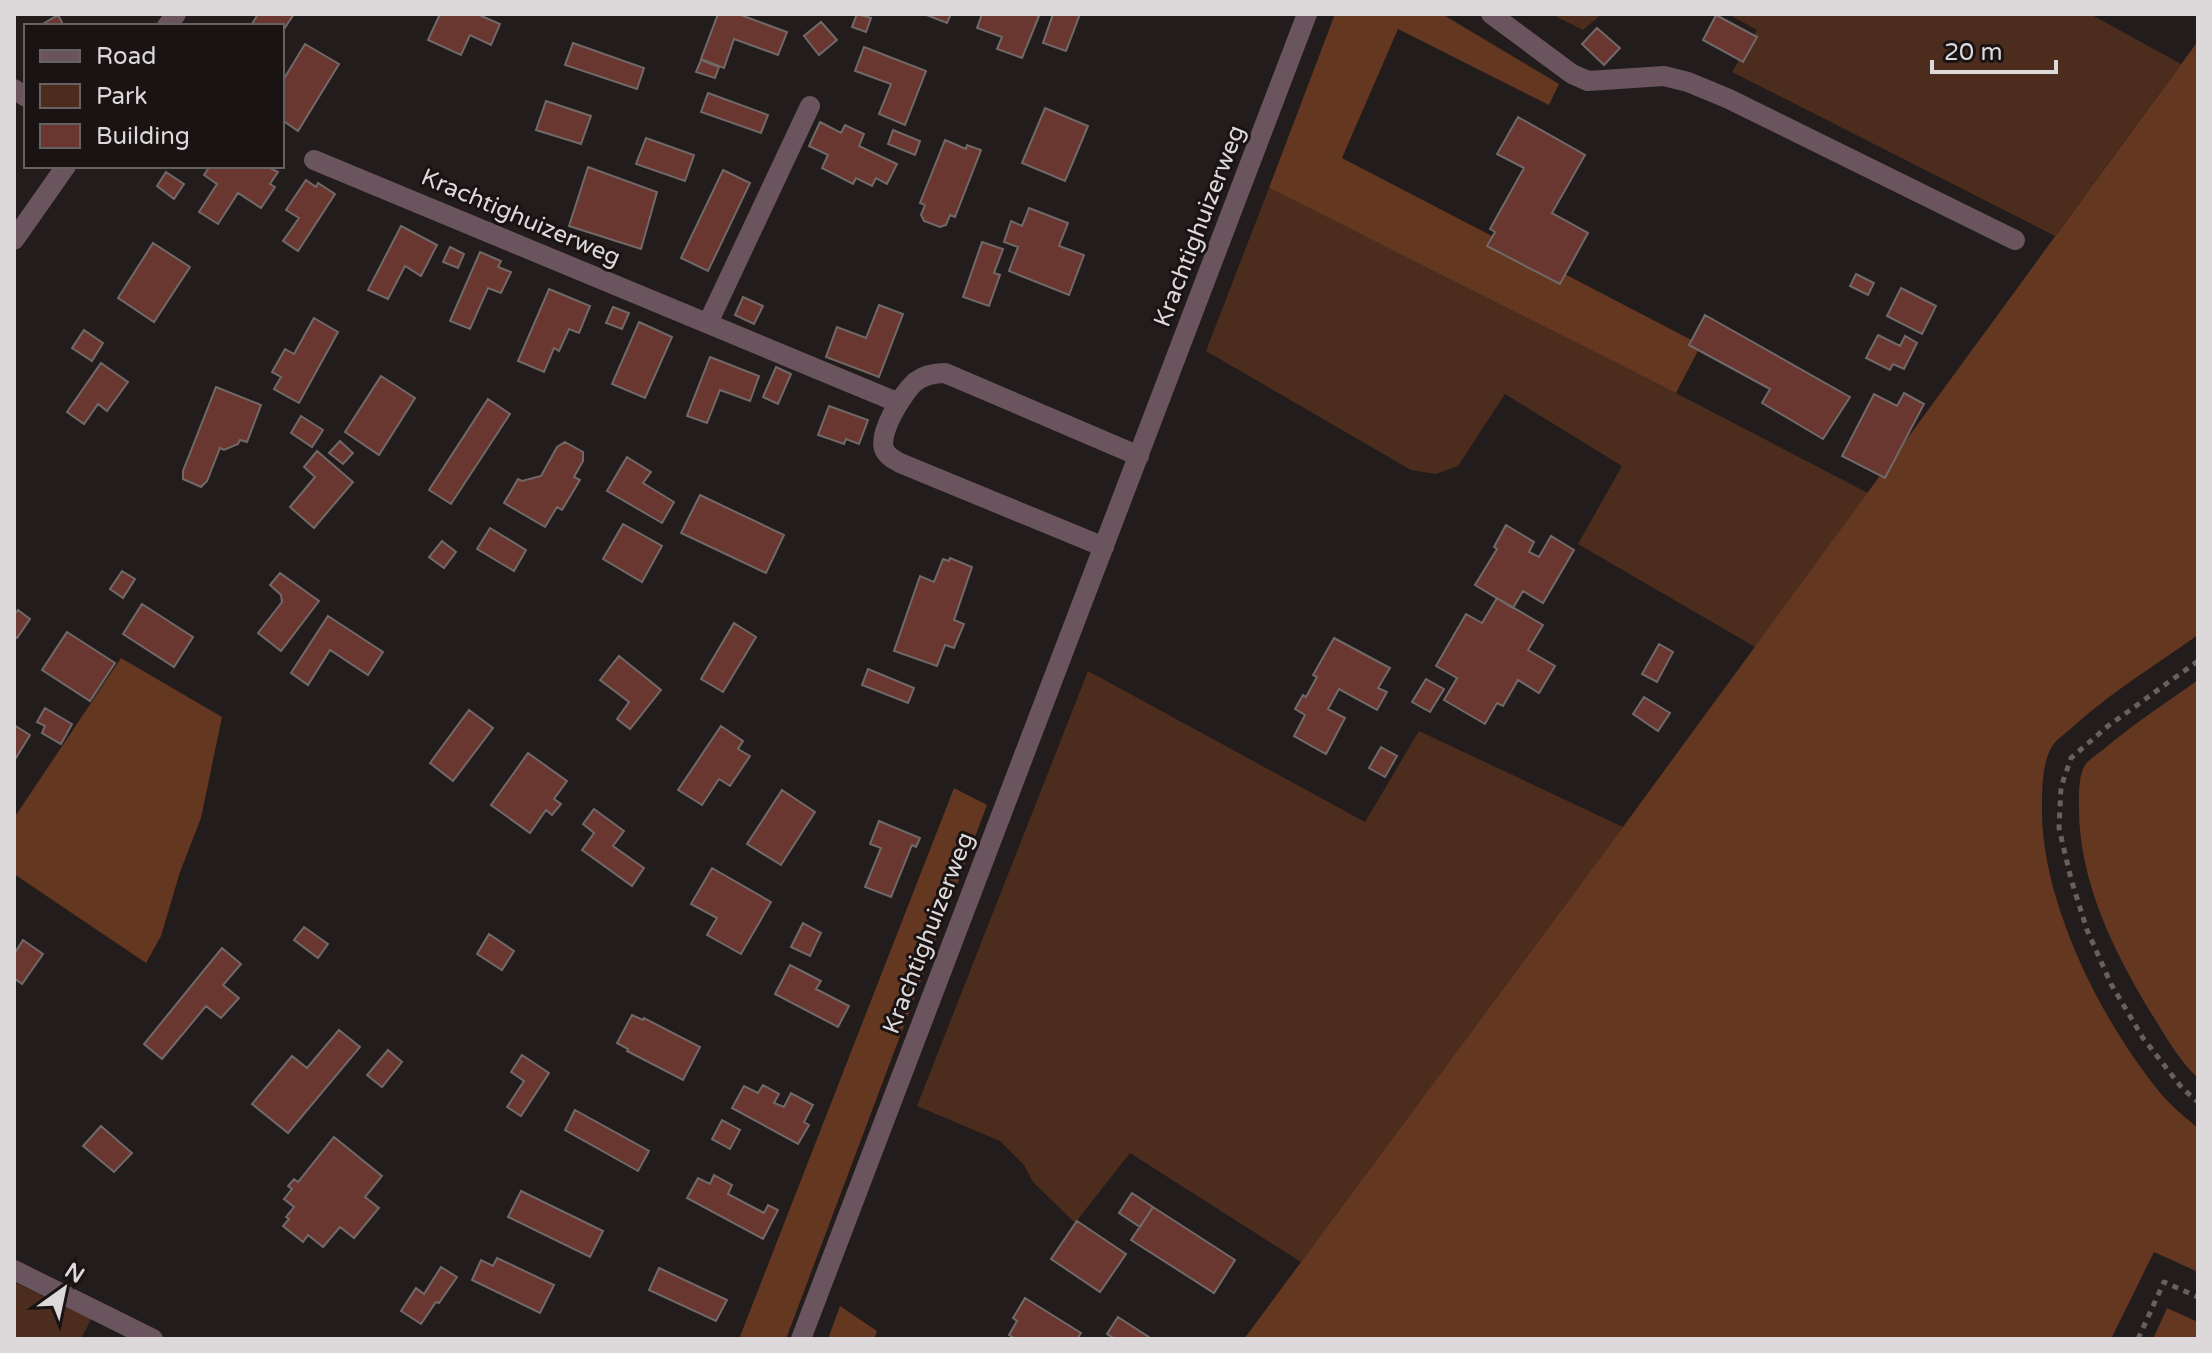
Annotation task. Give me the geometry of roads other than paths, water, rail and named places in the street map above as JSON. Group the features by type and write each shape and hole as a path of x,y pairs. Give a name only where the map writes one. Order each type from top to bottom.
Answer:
{"street":[{"name":"Krachtighuizerweg","path":"801,1339 1307,14"},
{"path":"1491,14 1572,74 1588,81 1664,76 1688,82 1729,99 2015,240"},
{"path":"708,323 810,106"},
{"name":"Krachtighuizerweg","path":"314,160 899,403"},
{"path":"14,240 65,168"},
{"path":"1104,547 900,463 885,450 883,443 889,420 916,381 933,373 945,373 1139,456"},
{"path":"14,1270 153,1339"}]}
